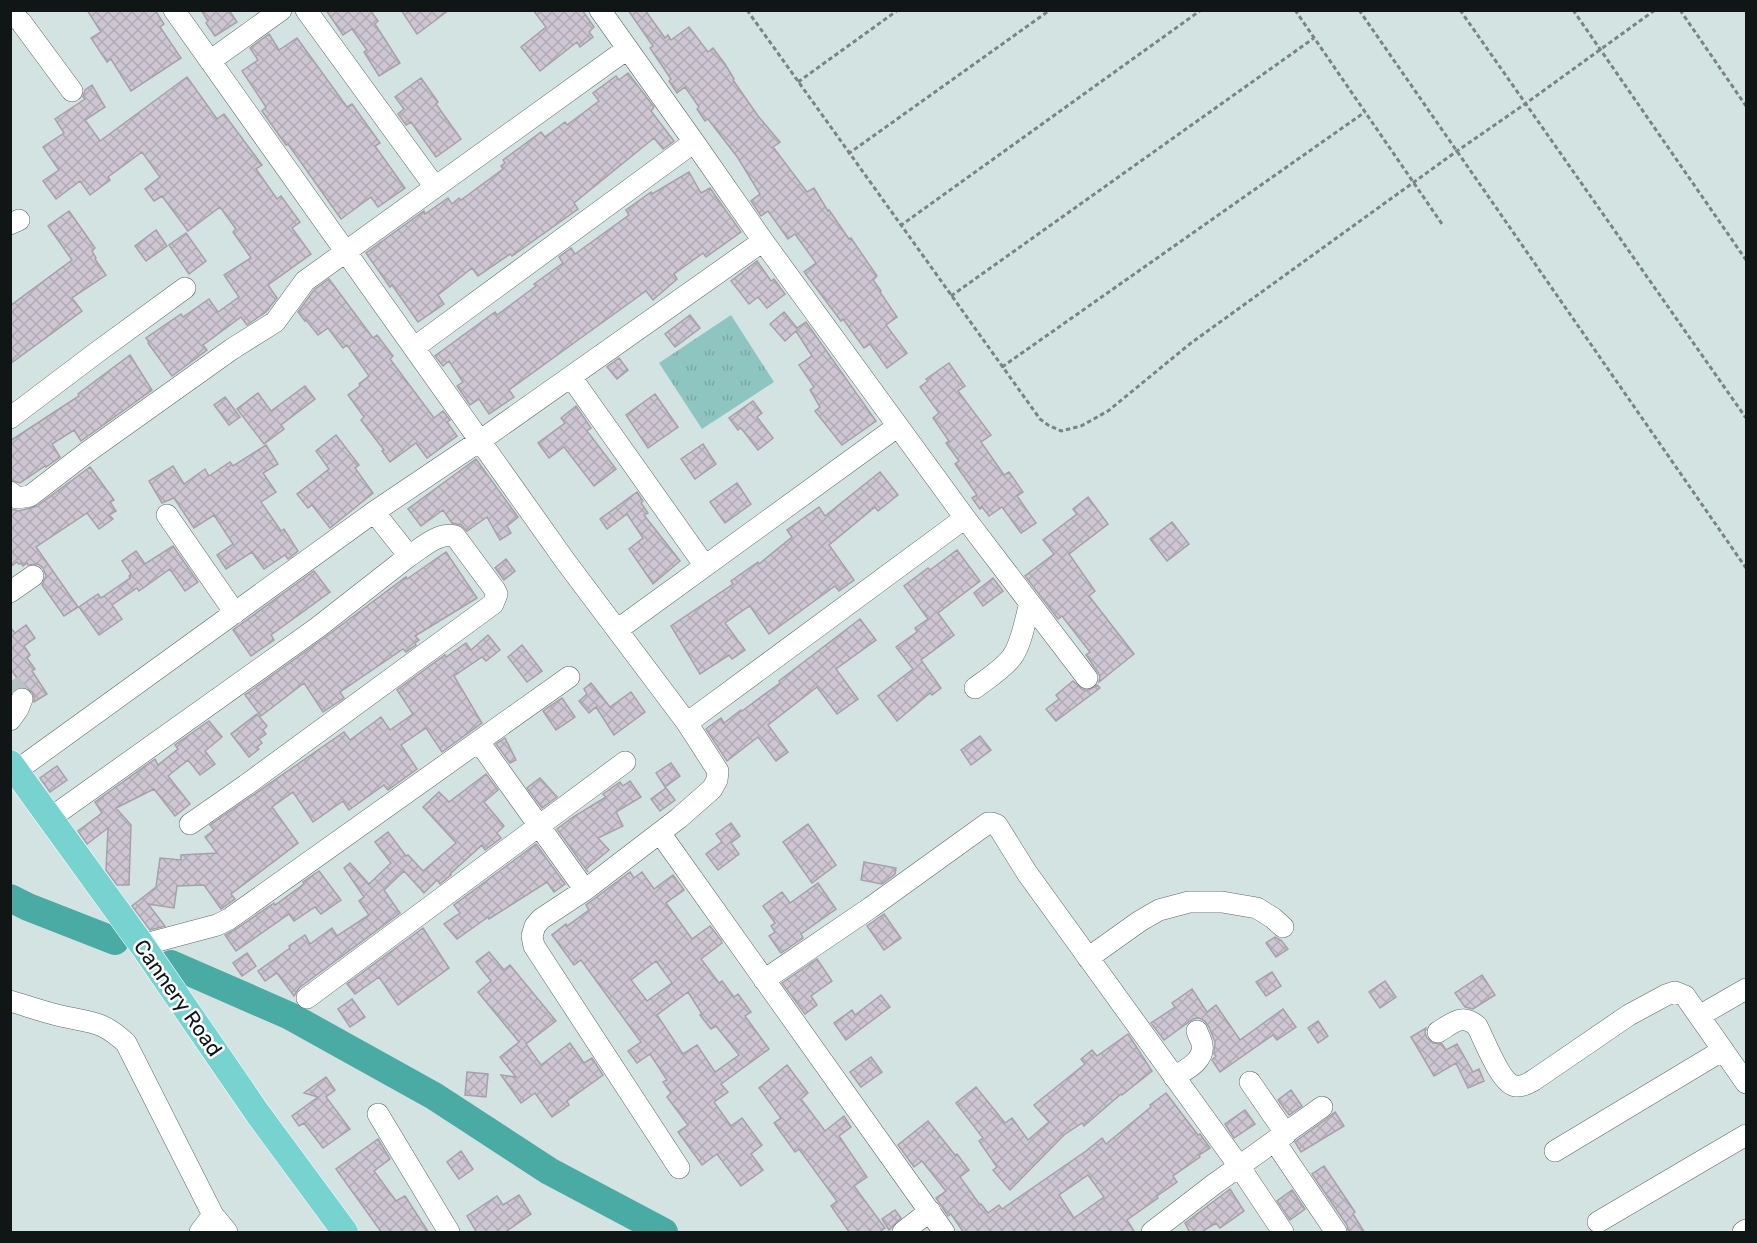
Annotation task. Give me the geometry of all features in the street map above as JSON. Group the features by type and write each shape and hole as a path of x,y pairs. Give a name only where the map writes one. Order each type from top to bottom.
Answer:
{"main road":[{"name":"Cannery Road","path":"13,767 142,945 258,1114 345,1233"}],"street":[{"path":"174,10 560,553 687,723 718,771 717,780 712,789 695,805 585,890 541,919 535,926 532,936 534,946 680,1168"},
{"path":"210,62 281,10"},
{"path":"306,10 435,187"},
{"path":"600,10 763,241 965,518 1087,678"},
{"path":"10,17 15,17 21,22 72,91"},
{"path":"10,492 17,498 30,496 222,356 275,322 305,281 627,49"},
{"path":"415,347 694,141"},
{"path":"13,767 763,241"},
{"path":"10,418 185,288"},
{"path":"571,377 705,566"},
{"path":"617,630 898,426"},
{"path":"374,512 409,556"},
{"path":"167,515 235,613"},
{"path":"687,723 965,518"},
{"path":"50,819 317,628 409,556 441,535 455,536 495,590 496,598 493,604 190,824"},
{"path":"10,592 33,576"},
{"path":"975,688 1012,657 1018,645 1030,603"},
{"path":"142,945 217,925 230,919 569,677"},
{"path":"10,720 18,710 22,699"},
{"path":"479,742 585,890"},
{"path":"308,998 625,762"},
{"path":"764,980 870,908 988,823 997,825 1027,873 1239,1166 1283,1233"},
{"path":"660,833 944,1233"},
{"path":"1088,958 1159,910 1189,902 1222,902 1257,908 1283,927"},
{"path":"1699,1016 1746,989"},
{"path":"1438,1032 1458,1020 1471,1021 1477,1026 1503,1078 1515,1086 1522,1086 1629,1015 1675,992 1685,996 1746,1083"},
{"path":"10,1001 59,1016 100,1024 114,1032 126,1043 213,1215 227,1233"},
{"path":"1174,1077 1195,1064 1201,1054 1203,1046 1197,1031"},
{"path":"1555,1150 1723,1050"},
{"path":"1250,1082 1336,1233"},
{"path":"1152,1233 1213,1185 1322,1107"},
{"path":"378,1114 450,1233"},
{"path":"1598,1222 1746,1135"},
{"path":"903,1233 930,1211"},
{"path":"200,1233 213,1215"},
{"path":"1743,1233 1746,1230"}],"path":[{"path":"798,82 898,10"},
{"path":"848,154 1050,10"},
{"path":"900,226 1201,10"},
{"path":"1295,10 1442,224"},
{"path":"1359,10 1746,568"},
{"path":"1460,10 1746,418"},
{"path":"1573,10 1746,260"},
{"path":"747,11 1040,419 1061,431 1081,426 1108,411 1191,343 1655,10"},
{"path":"1680,10 1746,106"},
{"path":"951,297 1314,38"},
{"path":"1002,367 1365,112"}],"green space":[{"path":"731,315 774,382 702,429 659,363"}],"building":[{"path":"87,10 155,10 164,24 160,27 181,58 131,91 111,59 107,62 91,38 101,32"},
{"path":"201,10 229,10 237,22 215,36"},
{"path":"326,10 370,10 378,21 375,24 400,63 379,76 364,52 367,50 352,29 343,35"},
{"path":"401,10 449,10 417,34"},
{"path":"533,10 582,10 594,27 589,32 593,37 580,47 577,42 540,71 521,47 546,27"},
{"path":"628,10 645,10 665,38 668,35 671,40 689,27 708,52 713,48 758,116 780,142 773,147 807,192 814,188 828,211 849,239 851,238 877,276 873,280 897,317 886,325 907,353 887,368 870,344 864,348 843,319 841,321 804,272 816,263 795,234 788,239 768,211 761,216 751,201 760,194 738,158 708,119 705,121 697,109 699,107 685,87 677,93 669,81 671,79 650,48 653,46"},
{"path":"269,34 279,50 297,38 347,107 352,104 380,143 375,146 405,188 378,207 371,197 341,219 262,111 266,107 242,71 258,60 250,48"},
{"path":"628,73 654,107 651,111 674,141 663,149 654,138 574,203 578,209 512,256 510,254 478,276 472,268 438,295 444,304 418,322 366,253 424,211 425,214 448,198 452,204 459,198 461,200 503,169 501,166 505,163 503,160 541,132 545,137 565,122 567,125 599,101 593,93 616,76 619,80"},
{"path":"187,77 217,119 224,114 262,165 256,169 277,199 281,196 300,222 292,228 311,254 268,285 277,298 266,312 247,325 241,317 203,345 207,350 172,376 146,338 181,314 183,317 209,299 218,312 239,297 224,275 251,258 233,232 236,229 220,207 188,231 162,196 154,201 145,189 160,177 142,152 108,177 110,180 90,195 80,181 56,199 43,181 59,170 43,147 64,133 55,119 85,99 83,97 85,90 92,85 105,107 85,120 100,141"},
{"path":"421,78 461,139 436,157 411,122 406,125 398,114 404,109 395,97"},
{"path":"689,172 701,193 710,188 741,232 706,257 703,253 674,274 677,279 653,300 646,291 578,340 509,390 514,397 489,414 479,399 470,405 457,386 463,382 449,361 443,366 435,356 495,312 497,315 536,286 534,284 563,263 559,257 571,248 575,254 629,215 626,210 651,192 652,194"},
{"path":"69,211 95,248 92,251 95,259 106,275 72,298 82,311 10,364 10,306 72,260 48,226"},
{"path":"156,230 167,246 146,261 135,246"},
{"path":"186,233 206,261 189,274 169,245"},
{"path":"757,261 771,281 774,279 785,294 767,308 758,297 749,304 731,281"},
{"path":"329,279 373,338 377,335 393,356 390,359 434,418 443,411 450,420 447,422 457,436 427,458 416,443 390,462 382,451 384,450 361,420 364,417 348,395 369,376 347,345 343,348 328,328 318,335 298,312 314,290"},
{"path":"784,312 797,328 806,322 876,421 842,445 815,411 820,407 810,390 814,387 799,365 812,356 796,331 785,341 770,324"},
{"path":"690,315 700,328 675,347 665,334"},
{"path":"130,355 152,390 81,441 74,430 52,444 60,457 46,467 20,483 10,480 10,441 79,396 78,394"},
{"path":"619,358 628,370 617,379 607,367"},
{"path":"949,363 965,386 958,391 991,435 981,442 1004,475 1009,472 1023,492 1017,496 1036,523 1021,533 1002,507 989,516 982,507 980,509 972,498 977,495 955,464 959,461 946,443 949,441 933,418 939,413 920,387 928,381 926,379"},
{"path":"305,386 315,399 281,425 284,429 264,444 237,409 258,393 271,411"},
{"path":"655,394 678,427 648,448 626,415"},
{"path":"225,397 240,417 229,425 214,405"},
{"path":"753,401 762,413 757,417 773,438 758,450 741,428 738,430 729,418"},
{"path":"576,406 591,428 587,431 616,469 594,486 564,447 549,458 538,443 565,423 561,418"},
{"path":"336,435 359,465 355,468 373,493 330,528 312,505 308,508 297,494 329,469 316,451"},
{"path":"703,444 716,464 695,479 681,459"},
{"path":"266,445 278,464 263,473 276,492 261,502 281,531 284,529 298,551 288,559 285,555 264,569 252,552 226,569 217,555 233,544 214,515 194,528 174,498 162,503 149,481 173,466 184,484 205,469 209,476 230,462 233,466"},
{"path":"476,459 518,517 507,526 511,533 500,540 487,517 467,531 461,525 452,523 443,510 421,526 408,509"},
{"path":"90,467 114,500 110,502 116,511 109,515 113,519 99,529 87,513 36,547 78,607 64,616 42,585 46,576 43,568 38,564 28,565 27,563 23,566 17,562 10,567 10,509 19,511 37,506"},
{"path":"880,472 898,495 878,511 875,507 829,545 854,580 839,591 835,586 769,634 750,606 748,607 725,623 745,650 732,659 729,655 700,674 671,626 733,584 731,581 758,562 759,564 792,537 787,530 819,507 825,516"},
{"path":"737,483 751,504 725,523 710,502"},
{"path":"637,492 648,513 644,515 680,561 653,584 629,549 643,538 627,514 607,529 600,519"},
{"path":"1088,497 1108,524 1069,554 1095,591 1089,596 1134,654 1099,682 1100,676 1086,655 1090,652 1062,616 1058,619 1025,576 1054,554 1043,540 1077,514 1073,509"},
{"path":"1172,522 1189,544 1167,561 1150,539"},
{"path":"173,546 198,582 185,591 170,569 139,591 137,588 112,605 122,619 99,635 79,607 98,594 101,598 130,578 131,574 122,561 136,551 145,564"},
{"path":"957,550 980,581 938,613 954,635 921,660 941,688 932,695 930,693 897,721 878,696 913,669 896,647 917,632 915,628 928,619 904,586"},
{"path":"446,552 477,598 415,636 419,640 415,643 416,645 406,652 403,649 340,692 344,698 323,712 304,683 261,716 245,695 406,577 407,579"},
{"path":"506,559 515,571 504,580 495,568"},
{"path":"314,571 330,592 271,635 274,640 251,656 233,630"},
{"path":"993,578 1003,591 983,606 974,593"},
{"path":"860,619 876,640 836,669 858,699 837,714 817,687 768,725 788,752 776,761 758,737 727,761 706,729 721,718 724,723 742,711"},
{"path":"26,625 35,638 24,646 30,655 27,658 35,669 32,671 47,694 34,702 32,692 23,687 10,668 10,627 15,633"},
{"path":"488,635 500,650 486,661 482,657 454,676 482,723 442,752 426,728 401,745 417,769 388,790 384,785 349,810 343,801 313,822 293,792 272,807 298,843 231,894 235,899 221,909 204,885 177,886 174,908 148,904 165,926 150,930 132,906 156,887 160,858 181,860 181,855 217,853 205,837 214,830 210,825 344,732 350,740 381,717 390,730 413,714 397,690 445,655 446,657 466,643 471,650"},
{"path":"522,645 542,671 527,682 508,657"},
{"path":"1073,681 1083,690 1089,690 1097,685 1100,688 1056,721 1046,709 1059,699 1056,695"},
{"path":"591,683 610,707 631,692 645,712 614,735 596,707 589,713 579,701 587,694 584,689"},
{"path":"562,698 575,717 556,730 543,711"},
{"path":"257,714 267,726 263,730 266,734 259,739 262,743 257,747 259,749 249,757 231,734"},
{"path":"209,721 222,737 205,751 215,764 200,775 188,760 168,776 190,804 175,816 154,789 116,808 131,825 129,885 117,885 106,870 108,828 87,844 78,831 102,813 95,802 155,759 158,765 178,749 175,745"},
{"path":"980,736 991,750 971,765 961,750"},
{"path":"505,738 516,760 510,763 496,744"},
{"path":"671,763 680,776 665,787 656,773"},
{"path":"57,766 67,780 50,792 40,778"},
{"path":"486,774 498,790 484,802 504,826 497,833 501,838 485,850 482,845 451,875 440,884 437,880 424,893 404,871 384,890 400,913 299,988 294,996 277,973 265,981 258,971 305,935 310,944 332,928 337,936 369,915 359,901 364,897 344,868 350,863 369,884 391,863 375,842 388,832 406,856 408,855 423,871 456,843 423,807 439,792 449,802"},
{"path":"540,778 557,797 542,808 527,788"},
{"path":"630,781 641,797 616,812 623,826 598,838 609,850 586,869 588,872 557,829 606,797 603,794 620,782 623,786"},
{"path":"666,788 675,800 660,811 651,799"},
{"path":"731,823 740,836 731,843 739,854 718,870 706,854 722,842 716,834"},
{"path":"808,824 836,865 812,883 783,842"},
{"path":"536,844 565,884 554,892 547,882 489,919 488,917 457,939 444,924 460,913 454,905"},
{"path":"864,862 896,868 895,874 882,884 861,880"},
{"path":"319,871 341,900 321,914 315,907 294,921 289,914 236,951 225,935 274,903 275,905"},
{"path":"630,872 634,878 642,872 654,889 673,875 684,890 666,903 692,939 710,926 721,940 722,943 701,959 719,983 722,981 734,997 738,994 751,1012 745,1016 769,1049 721,1084 728,1092 714,1102 731,1126 742,1118 762,1145 751,1154 763,1170 741,1186 717,1154 702,1165 678,1132 688,1125 667,1097 671,1093 663,1082 667,1080 650,1054 637,1063 628,1051 641,1042 581,960 574,965 552,935 589,910 586,905","holes":["656,961 672,983 647,1001 631,980","688,992 702,1014 700,1015 711,1029 716,1026 739,1055 715,1072 697,1045 683,1054 657,1015"]},
{"path":"818,883 836,909 801,934 803,938 781,953 769,936 775,932 771,926 775,923 763,906 782,892 790,903"},
{"path":"884,914 901,938 884,950 867,926"},
{"path":"423,928 449,968 398,1005 379,977 355,994 347,984"},
{"path":"1275,937 1281,940 1288,949 1276,957 1266,943"},
{"path":"489,952 504,970 510,965 556,1021 526,1044 541,1065 570,1043 584,1063 592,1058 603,1075 567,1101 569,1105 552,1117 535,1093 521,1103 501,1075 516,1077 500,1057 519,1042 478,992 491,981 476,962"},
{"path":"247,953 256,966 242,976 233,963"},
{"path":"817,959 832,981 811,996 817,1005 805,1014 782,983"},
{"path":"1272,972 1281,986 1266,996 1256,982"},
{"path":"1482,975 1495,995 1473,1009 1465,1007 1455,993"},
{"path":"1385,981 1396,997 1380,1008 1369,992"},
{"path":"1192,989 1207,1012 1216,1005 1240,1040 1283,1009 1296,1027 1277,1040 1273,1035 1220,1072 1212,1060 1216,1056 1214,1054 1215,1042 1205,1021 1199,1018 1193,1019 1164,1040 1151,1023 1175,1007 1172,1003"},
{"path":"881,995 890,1007 846,1040 834,1023 852,1010 855,1015"},
{"path":"352,999 365,1017 350,1027 338,1009"},
{"path":"1318,1021 1328,1036 1318,1043 1308,1028"},
{"path":"1426,1028 1427,1038 1433,1043 1442,1044 1446,1050 1457,1044 1473,1072 1479,1069 1484,1081 1468,1088 1456,1063 1434,1076 1411,1037"},
{"path":"1128,1034 1152,1071 1084,1126 1082,1123 1064,1135 1010,1190 993,1170 997,1167 979,1141 983,1138 956,1103 976,1087 1005,1123 1012,1118 1028,1140 1049,1122 1034,1105 1085,1064 1081,1059 1092,1050 1097,1056"},
{"path":"871,1057 882,1072 861,1087 850,1072"},
{"path":"787,1065 808,1093 801,1099 825,1131 844,1116 851,1127 839,1136 867,1177 854,1186 885,1228 878,1233 850,1233 831,1206 837,1201 799,1149 795,1152 774,1123 781,1118 759,1088"},
{"path":"467,1072 488,1074 486,1097 465,1095"},
{"path":"326,1077 335,1090 326,1097 350,1129 323,1148 304,1123 299,1126 292,1116 318,1097 304,1093"},
{"path":"1291,1090 1302,1106 1289,1115 1278,1100"},
{"path":"1166,1093 1210,1148 1173,1176 1177,1182 1127,1220 1135,1233 964,1233 951,1214 948,1216 936,1198 946,1191 922,1161 914,1167 898,1145 928,1121 969,1170 960,1177 988,1213 999,1205 1002,1209 1102,1138 1106,1144 1151,1107 1150,1105","holes":["1088,1175 1104,1197 1074,1218 1059,1195"]},
{"path":"1245,1110 1255,1124 1234,1138 1225,1124"},
{"path":"1335,1112 1344,1126 1301,1152 1295,1142"},
{"path":"378,1139 390,1159 374,1171 396,1201 405,1196 429,1233 382,1233 336,1169"},
{"path":"461,1151 473,1169 459,1179 447,1162"},
{"path":"1324,1166 1355,1212 1353,1214 1365,1233 1349,1233 1347,1225 1312,1174"},
{"path":"1230,1189 1244,1211 1220,1228 1216,1223 1200,1233 1190,1233 1185,1223"},
{"path":"1292,1190 1305,1209 1290,1220 1277,1201"},
{"path":"519,1195 531,1214 504,1233 477,1233 467,1216 497,1196 503,1205"},
{"path":"895,1210 901,1218 889,1230 882,1219"}],"waterway":[{"path":"10,898 115,941"},
{"path":"171,964 290,1016 434,1096 549,1171 664,1232"}],"tunnel":[{"path":"10,682 22,699"}]}
